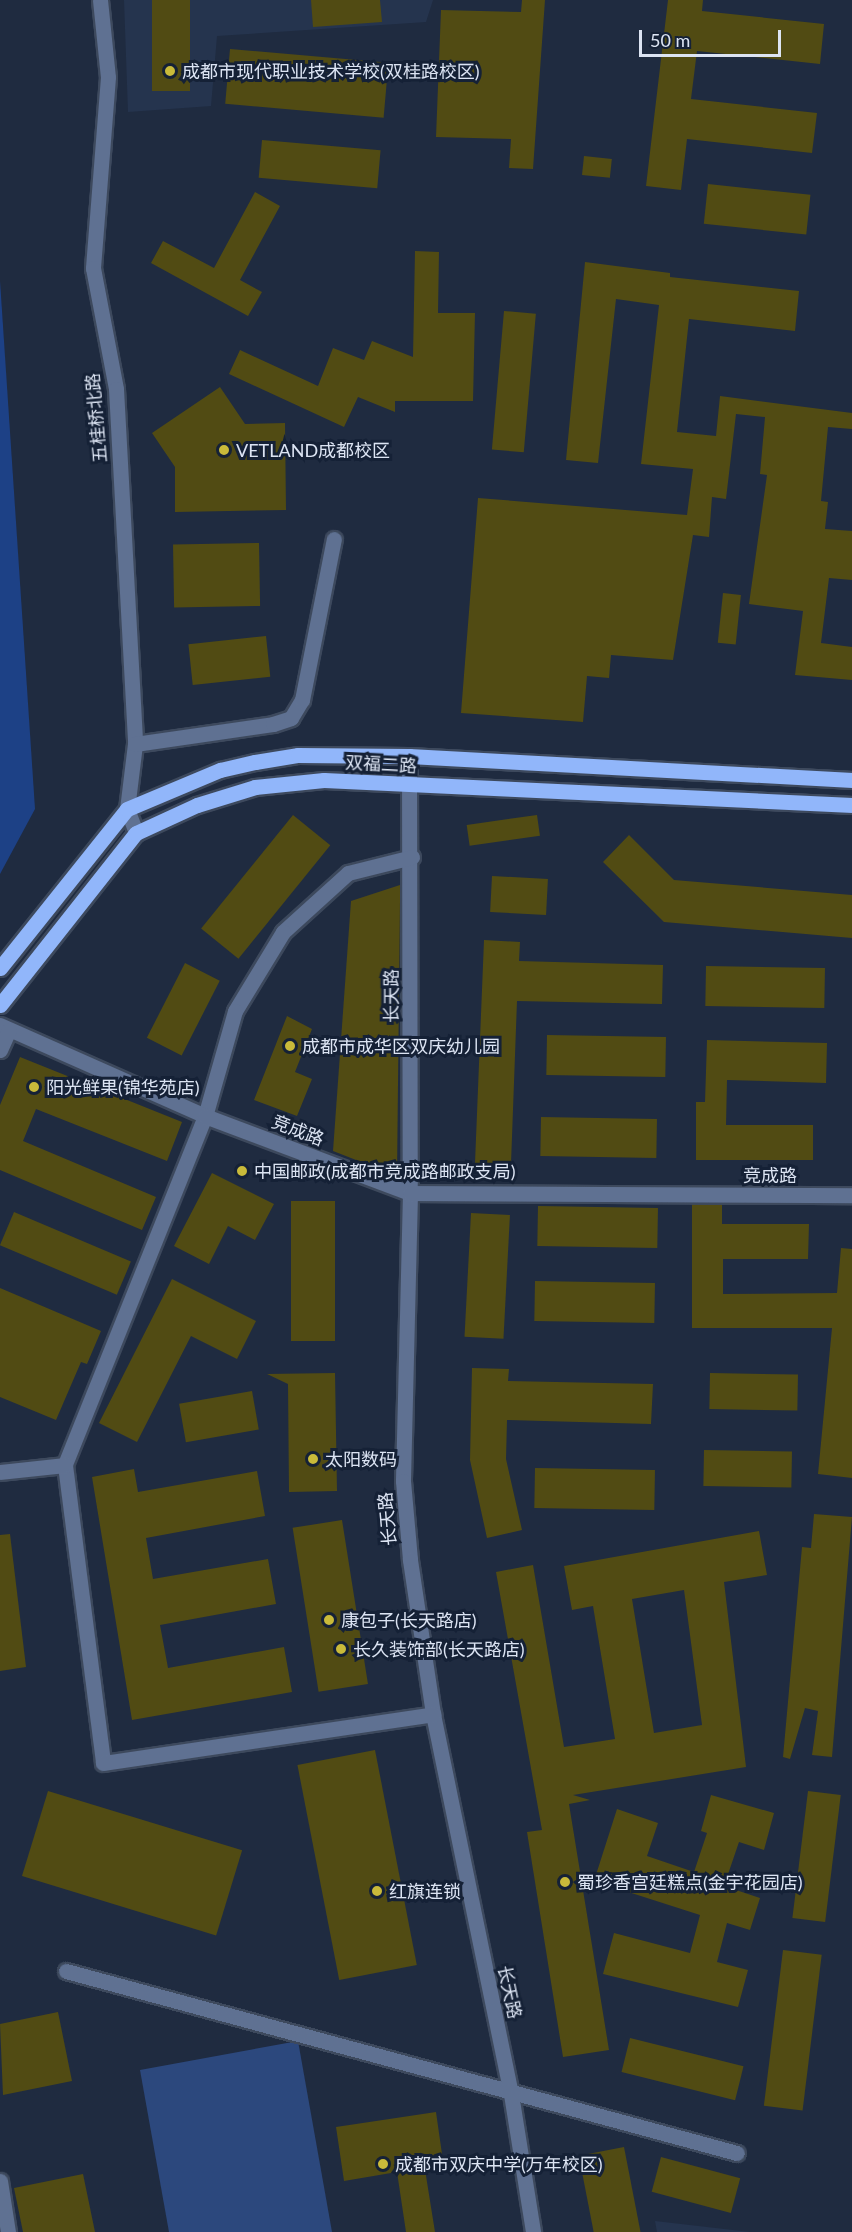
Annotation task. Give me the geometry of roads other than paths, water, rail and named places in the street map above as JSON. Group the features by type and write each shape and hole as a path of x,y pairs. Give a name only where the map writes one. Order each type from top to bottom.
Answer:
{"main road":[{"name":"双福二路","path":"0,968 127,809 220,770 255,762 298,755 409,756 852,780"},
{"name":"双福二路","path":"0,1005 136,833 197,806 255,788 324,780 852,805"}],"street":[{"name":"五桂桥北路","path":"100,0 108,77 93,268 116,389 135,744 127,809 136,833"},
{"path":"135,744 273,724 291,718 302,700 334,538"},
{"name":"长天路","path":"409,756 412,857 410,1193 403,1481 410,1560 434,1714 511,2094 533,2232"},
{"path":"412,857 348,873 283,932 235,1011 205,1116 65,1465 103,1763 434,1714"},
{"path":"0,1050 4,1028"},
{"name":"竞成路","path":"4,1028 205,1116 410,1193 852,1195"},
{"path":"0,1472 65,1465"},
{"path":"66,1971 511,2094 737,2153"},
{"path":"0,2181 8,2232"}],"place":[{"name":"成都市现代职业技术学校(双桂路校区)","path":"170,71"},
{"name":"VETLAND成都校区","path":"224,450"},
{"name":"成都市成华区双庆幼儿园","path":"290,1046"},
{"name":"阳光鲜果(锦华苑店)","path":"34,1087"},
{"name":"中国邮政(成都市竞成路邮政支局)","path":"242,1171"},
{"name":"太阳数码","path":"313,1459"},
{"name":"康包子(长天路店)","path":"329,1620"},
{"name":"长久装饰部(长天路店)","path":"341,1649"},
{"name":"蜀珍香宫廷糕点(金宇花园店)","path":"565,1882"},
{"name":"红旗连锁","path":"377,1891"},
{"name":"成都市双庆中学(万年校区)","path":"383,2164"}]}
